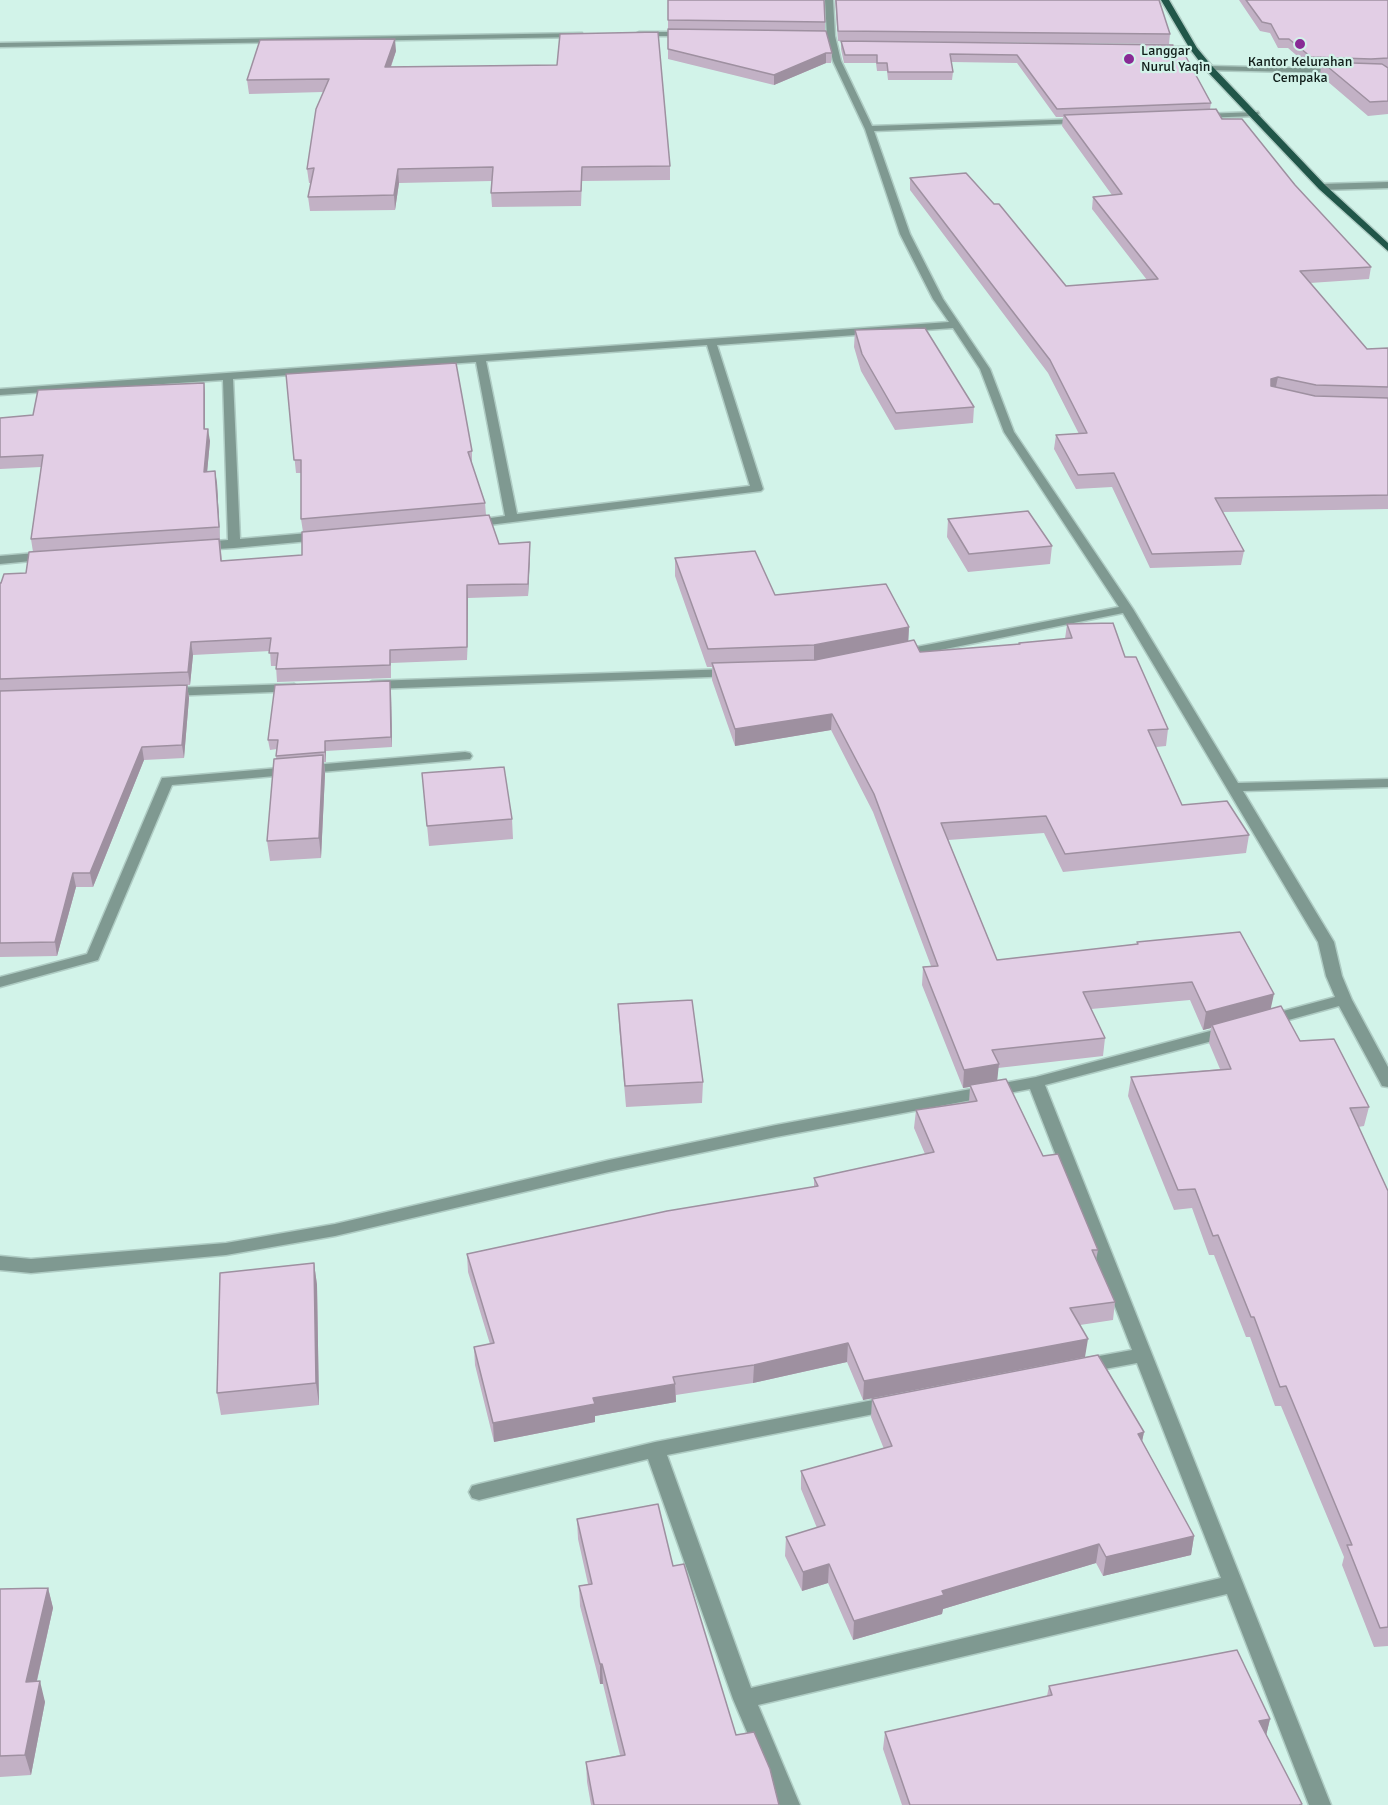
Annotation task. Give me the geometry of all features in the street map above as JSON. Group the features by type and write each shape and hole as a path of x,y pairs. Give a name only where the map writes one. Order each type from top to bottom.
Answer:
{"main road":[{"path":"1165,0 1194,49 1209,68 1322,187 1384,240 1388,248"}],"street":[{"path":"829,0 832,41 837,61 869,129 905,234 938,299 985,369 1009,432 1127,609 1326,942 1334,976 1344,1000 1388,1082"},
{"path":"625,34 694,34"},
{"path":"0,45 591,35"},
{"path":"1148,48 1194,49"},
{"path":"1209,68 1352,72"},
{"path":"1197,117 1255,114"},
{"path":"869,129 1091,121"},
{"path":"1322,187 1388,185"},
{"path":"0,392 955,325"},
{"path":"466,524 757,489 711,343"},
{"path":"480,358 512,519"},
{"path":"228,376 234,544"},
{"path":"187,547 338,535"},
{"path":"0,560 58,556"},
{"path":"893,655 1127,609"},
{"path":"356,686 748,672"},
{"path":"154,693 309,687"},
{"path":"0,982 93,957 167,781 465,756"},
{"path":"1233,787 1388,783"},
{"path":"0,1263 32,1266 226,1249 335,1230 609,1166 1036,1082 1344,1000"},
{"path":"1036,1082 1320,1805"},
{"path":"1061,1371 1142,1355"},
{"path":"479,1492 655,1450 910,1400"},
{"path":"655,1450 744,1699 789,1805"},
{"path":"744,1699 1234,1584"}],"building":[{"path":"668,0 824,0 825,22 668,20"},
{"path":"836,0 1159,0 1170,34 838,31"},
{"path":"1246,0 1388,0 1388,58 1311,57 1289,39 1279,39 1271,24 1262,22"},
{"path":"668,29 826,31 832,53 826,53 774,75 668,49"},
{"path":"658,32 670,166 582,167 581,191 491,193 493,167 398,169 394,195 308,197 314,168 307,169 316,109 329,79 247,80 260,40 395,39 385,67 557,65 560,34"},
{"path":"841,41 1173,45 1173,48 1179,48 1185,55 1211,103 1057,109 1017,55 950,54 953,72 888,72 887,63 877,63 877,55 845,55"},
{"path":"1322,62 1382,64 1388,68 1388,101 1370,102"},
{"path":"1216,109 1222,119 1242,119 1295,185 1371,267 1300,271 1367,349 1388,348 1388,387 1316,385 1278,377 1271,379 1271,386 1315,396 1388,398 1388,495 1215,498 1244,551 1152,554 1114,473 1078,475 1056,435 1087,433 1050,360 910,178 966,173 994,204 999,204 1066,286 1158,279 1093,197 1122,194 1064,115"},
{"path":"925,328 974,407 896,413 862,354 855,330"},
{"path":"456,363 472,451 468,452 485,503 301,519 301,460 294,460 286,374"},
{"path":"204,383 204,429 208,429 204,472 215,471 219,527 31,539 43,455 0,457 0,418 33,415 38,390"},
{"path":"1028,511 1052,546 969,554 948,519"},
{"path":"489,515 499,544 530,542 528,584 467,585 467,647 390,650 390,665 276,669 278,653 269,653 271,638 191,642 188,672 0,679 0,583 4,574 26,573 29,552 219,539 221,561 302,555 302,532"},
{"path":"755,551 775,595 886,584 909,627 814,645 708,649 675,558"},
{"path":"1113,623 1125,657 1136,657 1168,729 1148,730 1182,805 1227,801 1249,835 1065,854 1046,816 941,823 997,960 1138,944 1137,942 1240,932 1274,994 1206,1012 1192,982 1083,992 1105,1038 992,1050 999,1064 964,1070 923,967 938,966 874,794 832,714 735,729 712,663 815,660 914,640 920,652 1020,644 1072,638 1067,624"},
{"path":"390,681 391,737 325,741 325,752 276,756 278,740 268,740 275,685"},
{"path":"187,685 182,745 142,747 90,873 73,873 55,942 0,943 0,691"},
{"path":"323,755 319,838 267,841 274,759"},
{"path":"504,767 512,819 427,826 422,773"},
{"path":"692,1000 703,1082 625,1086 618,1004"},
{"path":"1281,1006 1300,1041 1334,1039 1369,1107 1350,1108 1388,1191 1388,1627 1380,1628 1347,1545 1352,1545 1286,1386 1280,1387 1254,1317 1251,1317 1218,1235 1213,1236 1195,1189 1178,1190 1131,1077 1231,1069 1212,1025"},
{"path":"1006,1079 1043,1156 1058,1154 1098,1250 1092,1250 1115,1302 1070,1308 1088,1339 864,1381 848,1343 754,1365 673,1377 675,1384 593,1398 595,1404 493,1423 474,1347 494,1343 467,1254 667,1211 818,1186 814,1178 934,1152 916,1110 977,1101 970,1085"},
{"path":"314,1263 316,1383 217,1393 220,1273"},
{"path":"1098,1355 1144,1432 1138,1434 1194,1536 1106,1557 1099,1544 942,1591 944,1595 854,1621 829,1564 803,1572 786,1537 825,1525 801,1471 892,1446 872,1399"},
{"path":"658,1504 673,1566 684,1564 736,1735 754,1732 770,1769 779,1805 594,1805 586,1762 625,1755 579,1586 592,1584 577,1519"},
{"path":"48,1588 26,1682 40,1681 25,1755 0,1756 0,1589"},
{"path":"1237,1650 1270,1719 1259,1721 1302,1804 910,1805 885,1732 1052,1695 1049,1686"}],"place":[{"name":"Kantor Kelurahan Cempaka","path":"1300,44"},
{"name":"Langgar Nurul Yaqin","path":"1129,59"}]}
